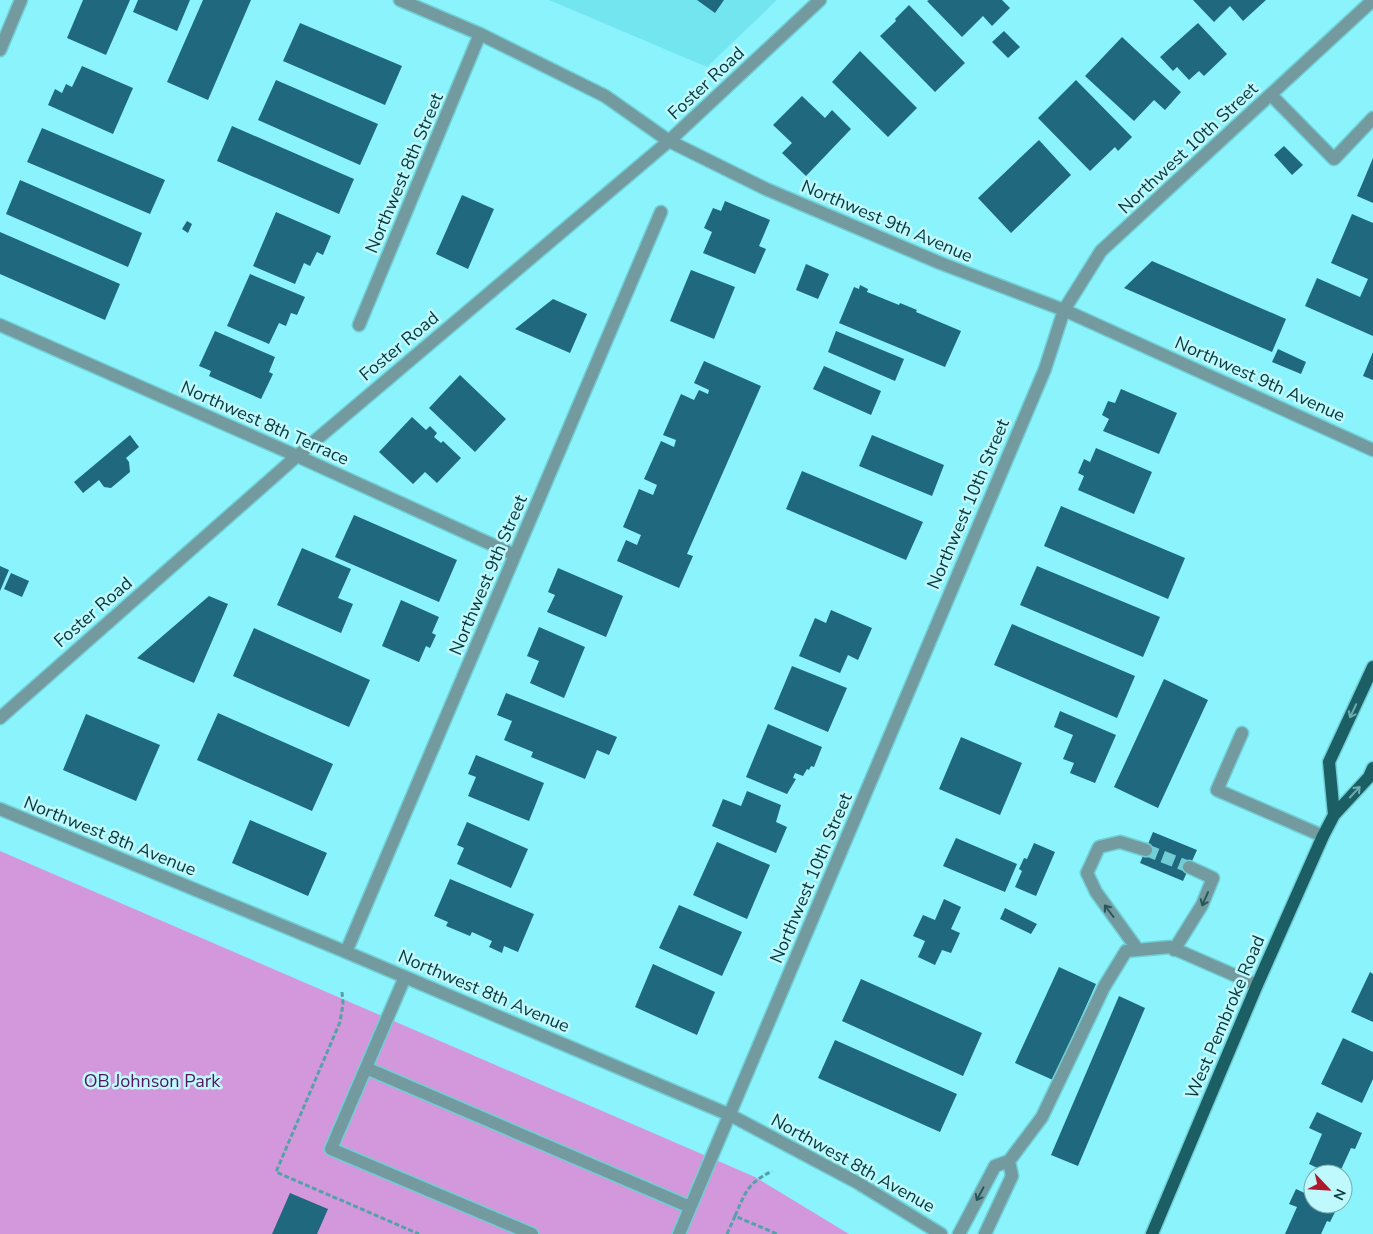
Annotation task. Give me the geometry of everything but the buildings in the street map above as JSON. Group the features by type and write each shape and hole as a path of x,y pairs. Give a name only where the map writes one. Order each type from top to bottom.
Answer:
{"main road":[{"path":"1334,815 1329,762 1373,667"},
{"name":"West Pembroke Road","path":"1152,1234 1257,985 1323,836 1334,815 1369,777 1373,768"}],"street":[{"path":"0,50 21,0"},
{"name":"Northwest 9th Avenue","path":"400,0 480,34 605,96 670,140 766,189 940,263 1064,310 1373,450"},
{"name":"Foster Road","path":"0,718 297,456 670,140 820,0"},
{"name":"Northwest 10th Street","path":"679,1234 1041,378 1064,310 1101,251 1373,0"},
{"name":"Northwest 8th Street","path":"359,325 480,34"},
{"path":"1271,95 1334,158 1373,118"},
{"name":"Northwest 9th Street","path":"346,952 661,212"},
{"name":"Northwest 8th Terrace","path":"0,325 515,555"},
{"path":"1242,733 1217,790 1323,836"},
{"name":"Northwest 8th Avenue","path":"0,809 346,952 730,1116 858,1182 941,1234"},
{"path":"1138,950 1096,892 1087,873 1099,848 1120,842 1146,850"},
{"path":"1174,950 1202,905 1214,878 1189,867"},
{"path":"959,1234 995,1166 1009,1161 1042,1117 1104,987 1126,951 1170,947 1257,985"},
{"path":"405,977 331,1149 532,1234"},
{"path":"366,1068 690,1207"},
{"path":"985,1234 1012,1176 1009,1161"}],"path":[{"path":"727,1234 750,1185 755,1180 772,1171"},
{"path":"735,1216 778,1234"}],"shaded area":[{"path":"549,0 777,0 707,67"}],"green space":[{"name":"OB Johnson Park","path":"0,851 755,1177 849,1234 0,1234"}],"tunnel":[{"path":"1146,850 1189,867"}]}
